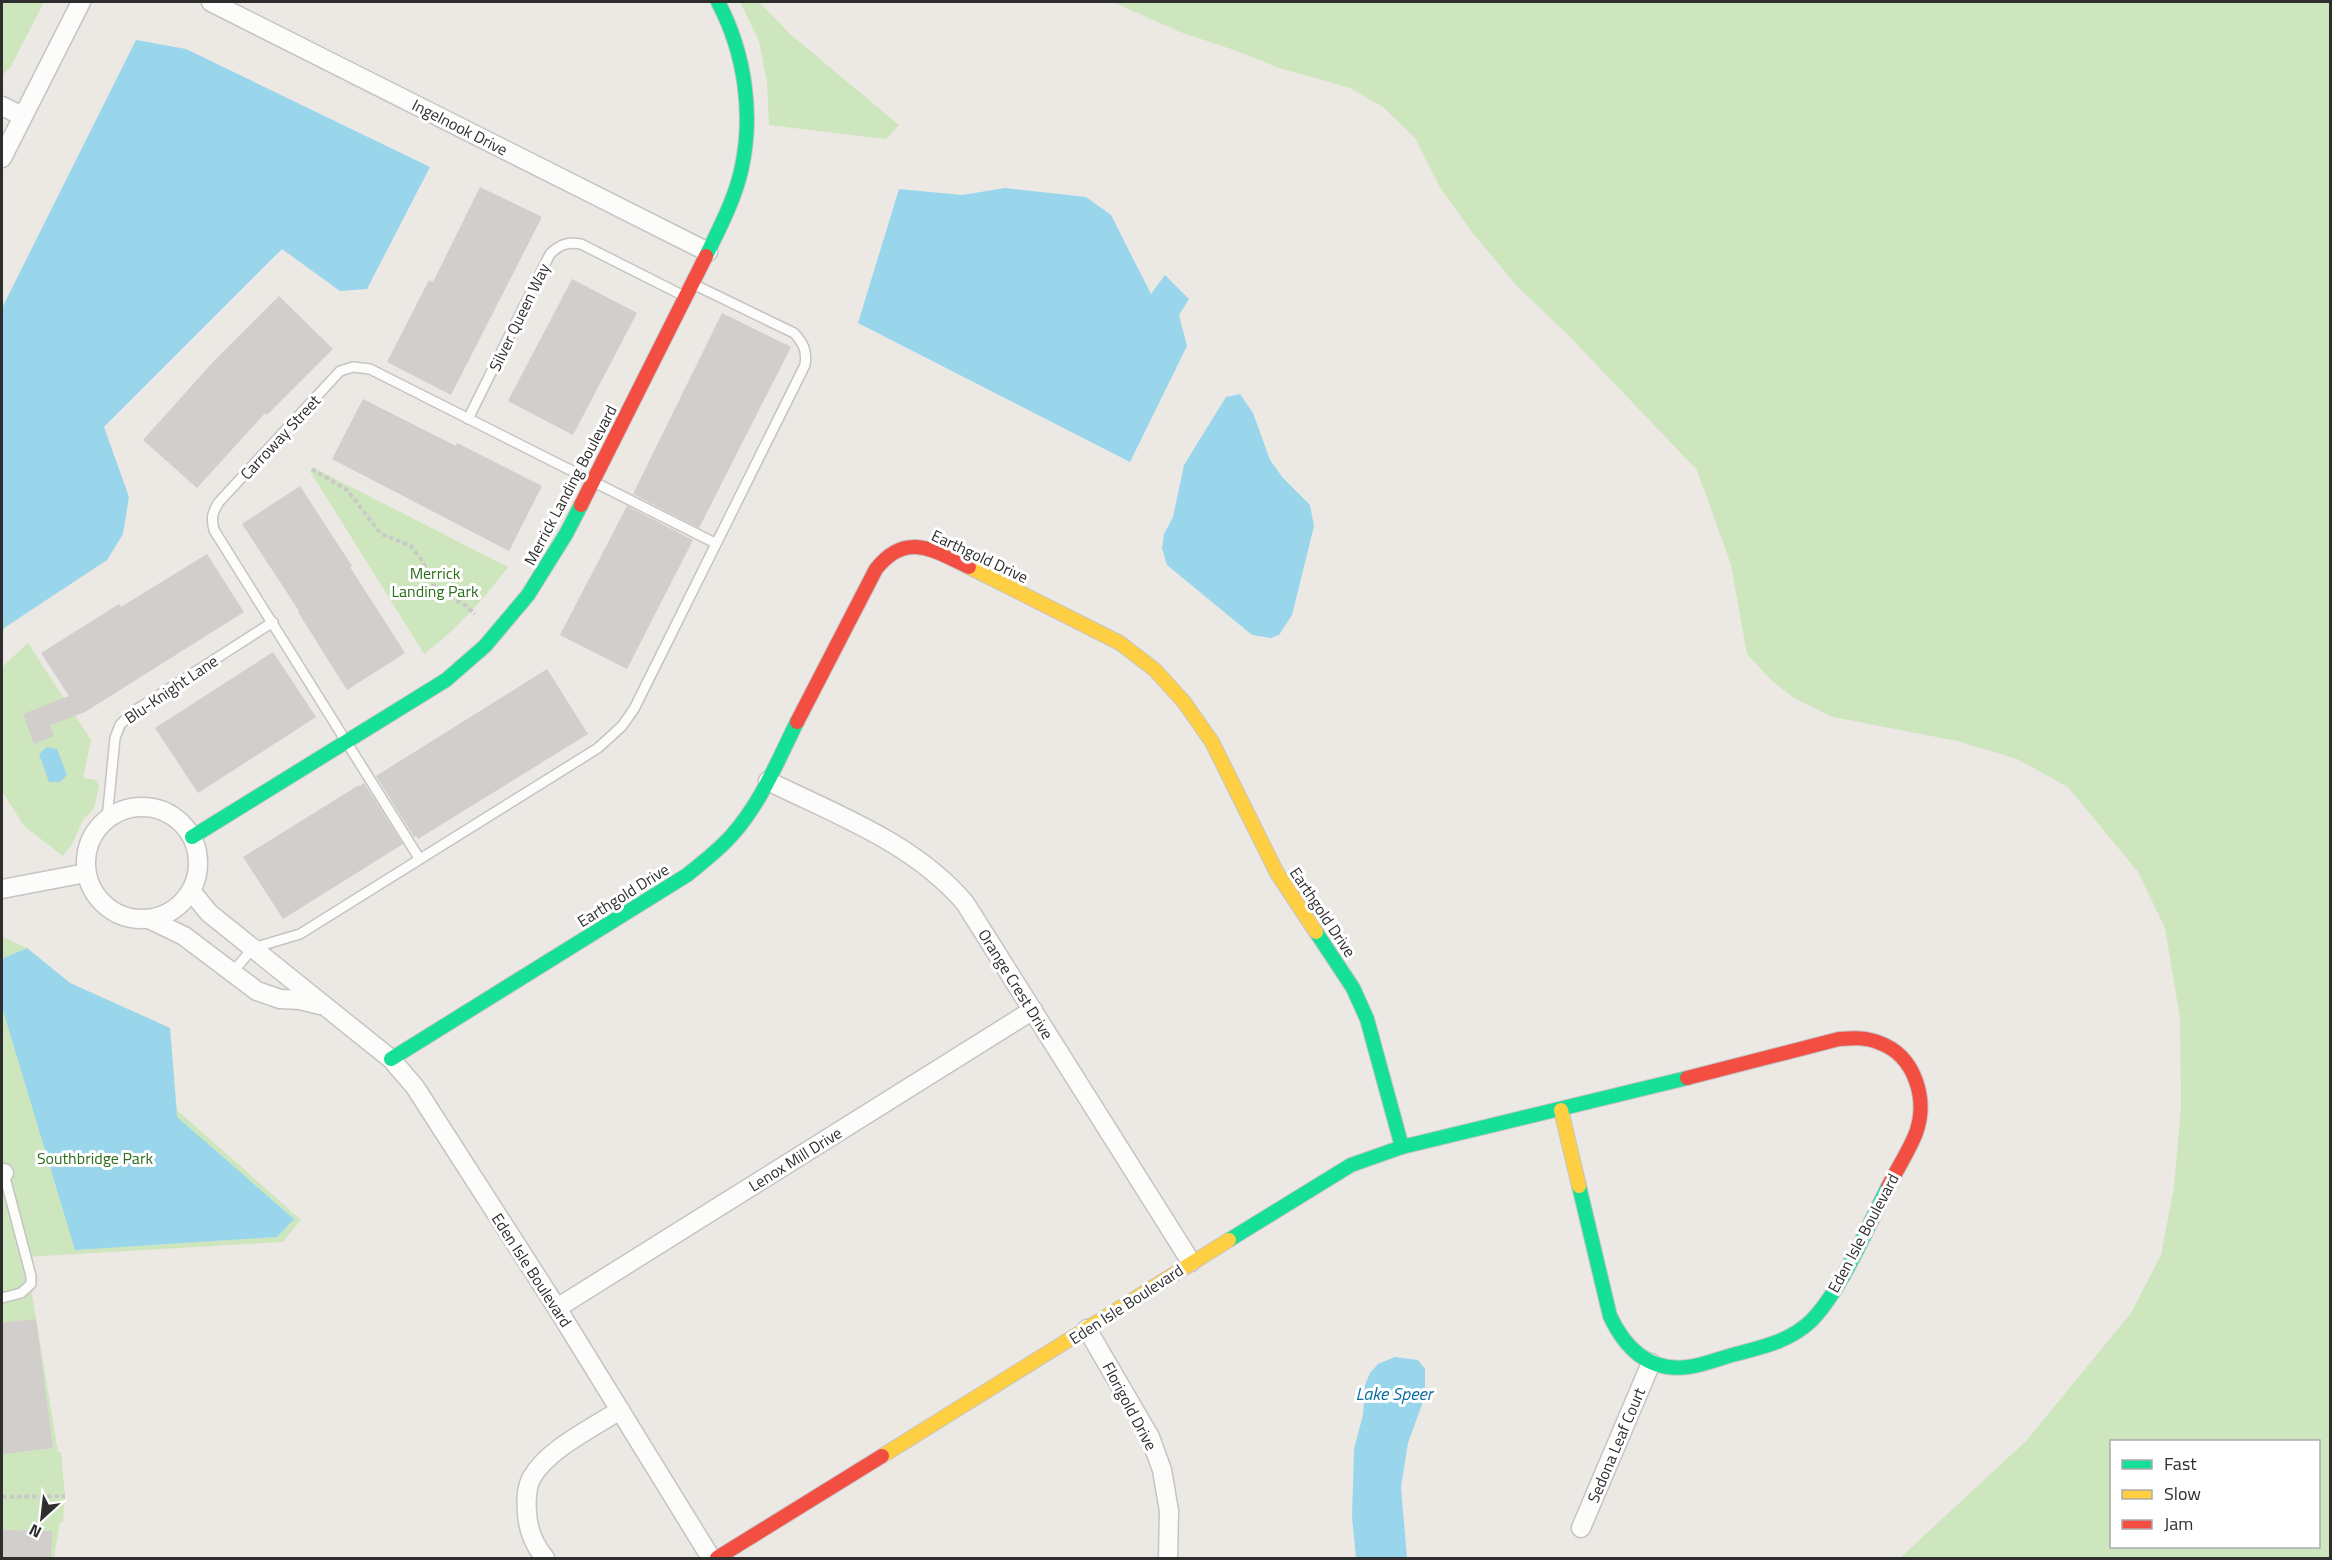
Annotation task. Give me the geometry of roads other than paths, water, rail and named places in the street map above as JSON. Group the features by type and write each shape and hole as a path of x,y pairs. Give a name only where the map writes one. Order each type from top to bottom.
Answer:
{"street":[{"path":"2,158 81,2"},
{"name":"Ingelnook Drive","path":"211,2 708,252"},
{"name":"Merrick Landing Boulevard","path":"192,837 446,680 485,646 528,595 566,534 693,284 729,208 741,171 747,119 745,83 731,26 718,2"},
{"path":"2,106 22,116"},
{"name":"Earthgold Drive","path":"391,1059 687,875 715,853 734,833 768,781 876,569 886,555 899,549 916,546 932,549 1120,643 1155,670 1184,702 1212,742 1277,873 1353,988 1367,1019 1402,1148"},
{"name":"Orange Crest Drive","path":"768,781 901,847 941,877 965,903 1191,1262"},
{"path":"144,807 163,811 180,822 192,837 198,855 198,873 191,891 174,910 149,919 128,918 108,909 94,893 86,873 85,858 89,843 96,830 107,819 124,809 144,807"},
{"path":"2,889 86,873"},
{"name":"Eden Isle Boulevard","path":"191,891 208,913 391,1059 415,1087 711,1558"},
{"name":"Eden Isle Boulevard","path":"149,919 184,936 257,991 280,999 300,1000 324,1006"},
{"name":"Lenox Mill Drive","path":"556,1308 1033,1010"},
{"name":"Eden Isle Boulevard","path":"717,1558 1191,1262 1351,1165 1402,1148 1839,1039 1863,1038 1883,1044 1897,1053 1911,1068 1920,1087 1921,1113 1916,1132 1834,1291 1819,1314 1800,1331 1783,1341 1685,1368 1651,1363 1634,1353 1619,1337 1610,1316 1561,1110"},
{"name":"Florigold Drive","path":"1087,1329 1150,1437 1162,1470 1169,1511 1168,1558"},
{"name":"Sedona Leaf Court","path":"1581,1528 1651,1363"},
{"path":"545,1558 536,1547 527,1523 526,1498 531,1478 541,1464 562,1447 620,1410"}],"lane":[{"name":"Silver Queen Way","path":"468,419 550,254 556,247 572,243 581,244 686,297"},
{"path":"232,973 253,948 300,934 598,748 613,736 633,709 805,365 807,354 803,343 794,333 693,284"},
{"name":"Carroway Street","path":"419,858 214,530 211,519 219,502 340,371 353,367 370,369 715,543"},
{"name":"Blu-Knight Lane","path":"107,819 115,738 120,725 130,713 273,622"},
{"path":"2,1170 31,1276 31,1284 21,1293 2,1298"}],"water":[{"path":"136,40 186,49 430,167 367,289 340,291 282,249 104,427 129,497 123,534 107,560 4,628 2,634 2,308"},
{"path":"1005,188 1086,197 1111,215 1151,294 1165,275 1189,299 1179,315 1187,346 1130,462 858,323 899,189 962,195"},
{"path":"1240,394 1253,413 1270,460 1283,478 1310,505 1314,526 1292,615 1279,635 1271,638 1252,635 1167,565 1162,548 1164,534 1173,517 1184,465 1226,397"},
{"path":"47,747 57,749 67,775 60,782 49,782 39,754"},
{"name":"Southbridge Park","path":"27,948 70,983 170,1028 177,1117 294,1219 277,1237 75,1250 2,1007 2,959"},
{"name":"Lake Speer","path":"1395,1357 1418,1360 1425,1369 1425,1396 1408,1443 1401,1487 1407,1558 1356,1558 1352,1517 1354,1449 1363,1415 1365,1385 1370,1373 1378,1364"}],"park label":[{"name":"Merrick Landing Park","path":"435,582"}]}
